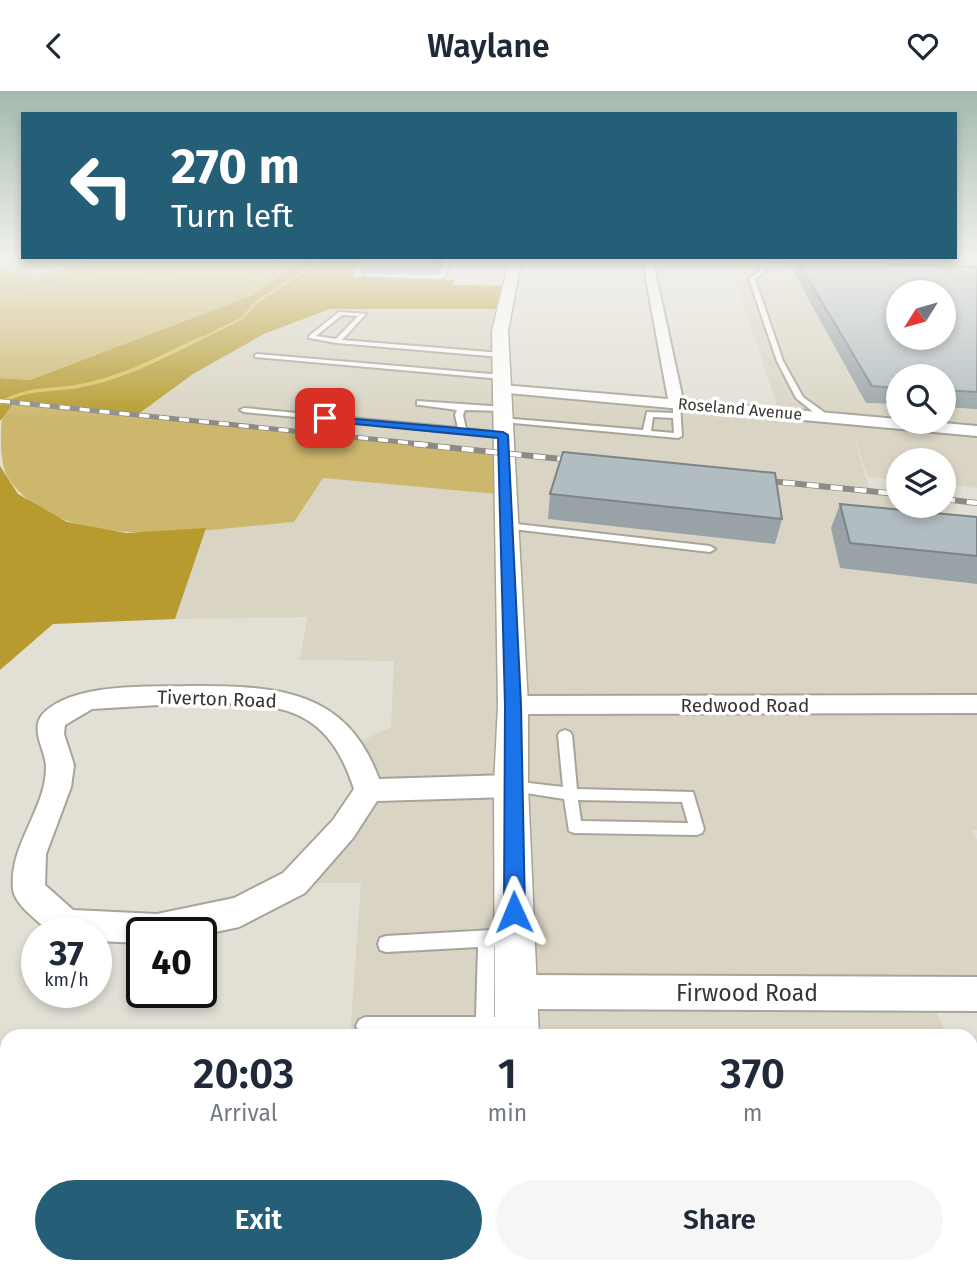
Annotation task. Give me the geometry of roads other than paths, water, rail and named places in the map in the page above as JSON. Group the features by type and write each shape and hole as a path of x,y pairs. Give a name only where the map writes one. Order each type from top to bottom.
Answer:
{"street":[{"path":"504,312 500,331 513,705 511,786 500,938 517,1018"},
{"path":"658,312 677,410"},
{"name":"Roseland Avenue","path":"502,383 677,410 825,417 977,431"},
{"name":"Tiverton Road","path":"242,696 291,701 320,718 351,746 369,790 343,829 294,883 239,912 157,929 66,925 29,891 31,854 57,787 60,765 51,734 52,722 65,712 90,701 242,696"},
{"name":"Redwood Road","path":"513,705 977,704"},
{"path":"369,790 511,786"},
{"name":"Firwood Road","path":"517,1018 977,994"}],"lane":[{"path":"763,312 780,361 800,398 825,417"},
{"path":"337,341 363,314 341,313 311,337 337,341 501,355"},
{"path":"257,356 502,383"},
{"path":"420,403 462,408 503,428"},
{"path":"462,408 459,415 462,431"},
{"path":"244,410 462,431 503,428 678,436 677,410 650,414 647,433"},
{"path":"507,526 710,549"},
{"path":"511,786 570,794 688,796 697,829 574,827 570,794 565,735"},
{"path":"386,944 500,938 485,1026"},
{"path":"465,1029 517,1018"},
{"path":"365,1026 417,1029"}],"waterway":[{"path":"198,340 241,319 247,312"},
{"path":"0,403 21,394 79,386 111,378 201,338"}],"railway":[{"path":"0,401 431,445"},
{"path":"414,444 581,461"},
{"path":"759,480 886,493"},
{"path":"956,501 977,503"}]}
